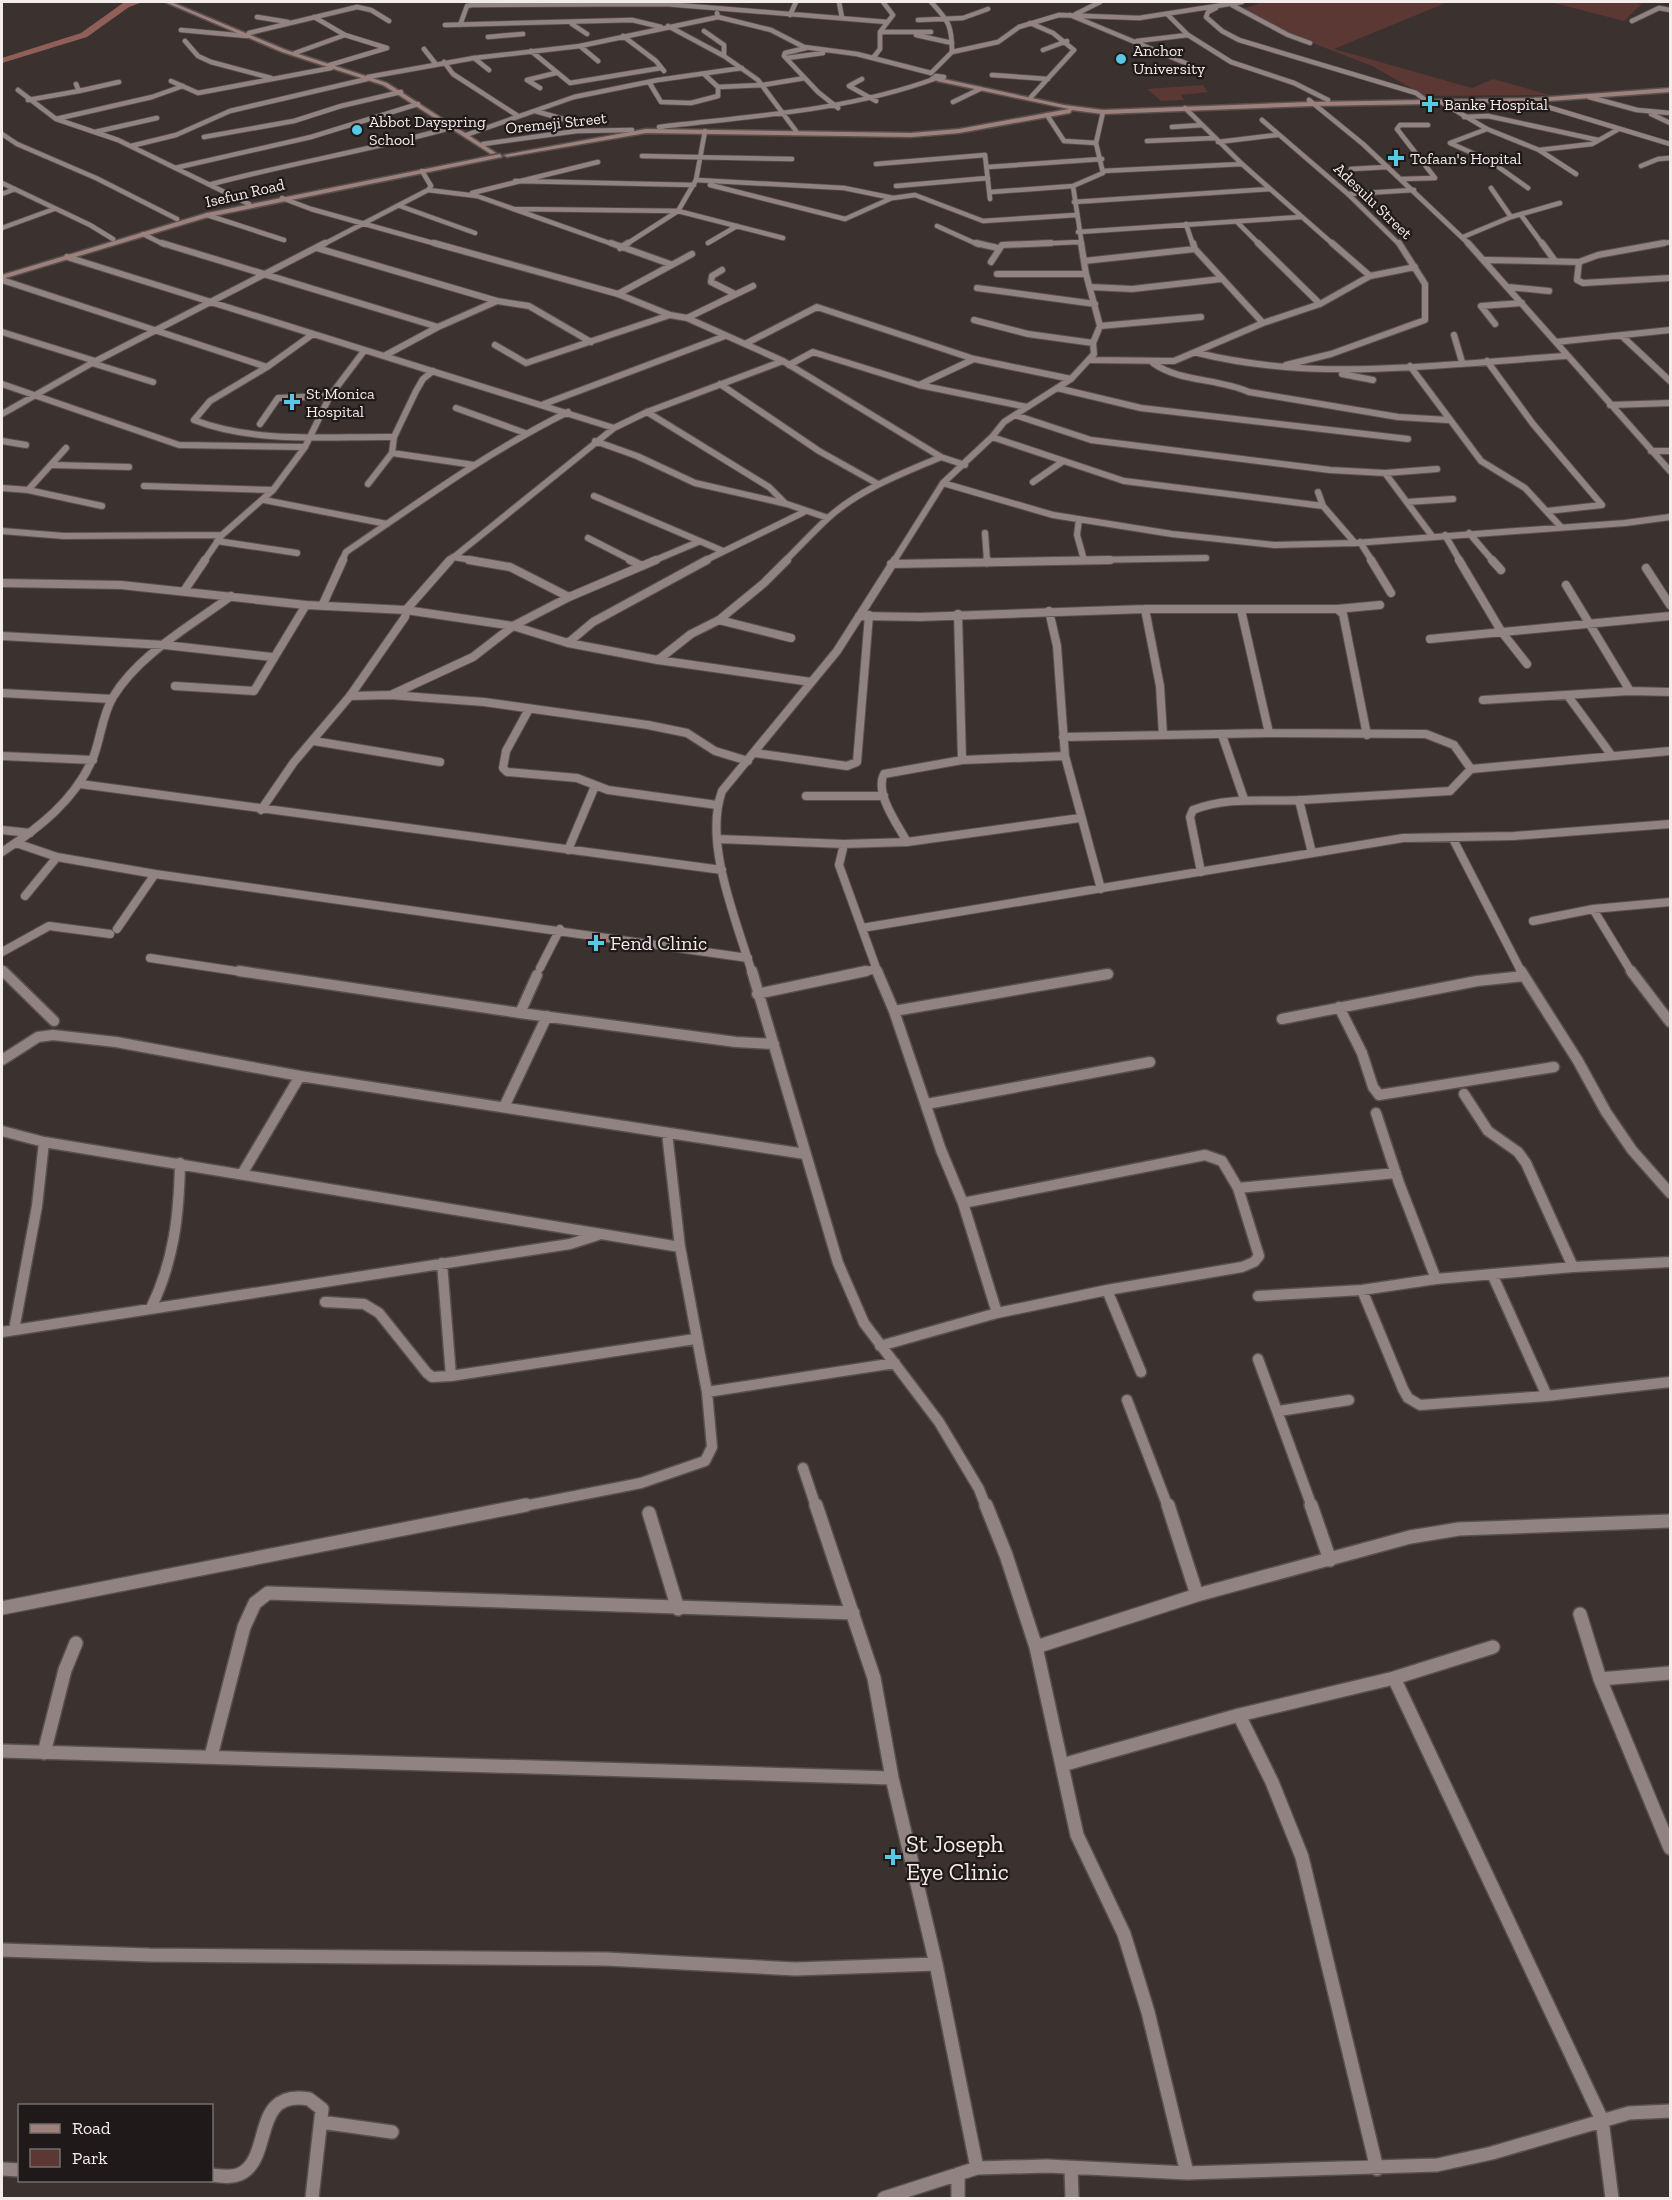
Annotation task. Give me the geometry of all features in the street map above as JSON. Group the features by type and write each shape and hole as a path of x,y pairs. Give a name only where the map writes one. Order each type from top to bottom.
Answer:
{"street":[{"path":"168,2 330,66 390,84 466,135 500,153 632,130 786,116 838,108 876,100 937,77 1097,108 1310,102 1535,100 1671,88"},
{"path":"179,2 248,34 330,66"},
{"path":"737,11 738,2"},
{"path":"790,15 796,2"},
{"path":"839,2 842,18"},
{"path":"873,58 880,49 880,32 893,15 883,2"},
{"path":"931,2 948,20 952,32 952,52 937,77"},
{"path":"1076,14 1100,2"},
{"path":"1217,2 1217,8"},
{"path":"952,52 998,42 1030,23 1068,14 1124,18 1217,8 1242,2"},
{"path":"1660,2 1671,4"},
{"path":"460,25 467,6 645,3 887,22"},
{"path":"1232,5 1288,35 1310,43"},
{"path":"181,30 240,37 291,22 360,7 371,10 389,21"},
{"path":"1217,8 1208,12 1206,16 1234,38 1416,93 1424,99"},
{"path":"1632,21 1659,8 1671,10"},
{"path":"918,20 963,18 987,9"},
{"path":"716,10 718,17"},
{"path":"1068,14 1094,27 1137,41 1195,67"},
{"path":"1167,14 1188,35 1231,62 1294,83 1328,100"},
{"path":"257,17 291,22"},
{"path":"171,81 198,93 277,79 330,66 387,48 345,35 314,17"},
{"path":"131,146 176,135 230,111 435,63 532,49 580,46 718,17 771,30 809,48"},
{"path":"445,25 572,24 632,20 681,31 709,50 724,56 763,85 796,131"},
{"path":"1030,23 1067,41 1073,52 1031,97"},
{"path":"572,24 587,34"},
{"path":"519,25 532,49 556,73 570,83 661,68"},
{"path":"704,31 724,45 724,56"},
{"path":"880,32 914,34 952,43"},
{"path":"914,34 931,32"},
{"path":"488,37 523,33"},
{"path":"295,53 345,35"},
{"path":"1137,41 1188,35"},
{"path":"623,36 671,79"},
{"path":"185,41 198,56 211,62 277,79"},
{"path":"1042,50 1067,41"},
{"path":"580,46 598,61"},
{"path":"838,108 786,58 785,52 809,48 837,51 873,58 980,89 1075,109 1103,111 1328,100 1524,98 1671,88"},
{"path":"424,49 435,63"},
{"path":"786,58 837,51"},
{"path":"474,57 489,70"},
{"path":"444,62 453,74 518,116"},
{"path":"466,135 502,126 518,116 572,97 649,82 742,68"},
{"path":"540,88 527,80 556,73"},
{"path":"649,82 661,102 691,103 716,97 719,93 718,87 704,75"},
{"path":"992,75 1048,79"},
{"path":"368,78 401,92 450,128 500,153 646,130 901,135 959,131 1075,109"},
{"path":"718,87 763,85 805,78"},
{"path":"862,79 849,86 876,100"},
{"path":"28,100 118,82"},
{"path":"75,84 79,91"},
{"path":"56,119 152,97 183,86"},
{"path":"953,102 980,89"},
{"path":"18,90 28,100 56,119 131,146 248,203"},
{"path":"204,137 294,121 401,92"},
{"path":"1589,97 1644,111 1671,123"},
{"path":"1535,100 1538,104 1571,116 1671,144"},
{"path":"1310,102 1402,179 1463,237 1566,356 1671,471"},
{"path":"1441,102 1487,129 1539,150 1576,174"},
{"path":"175,168 311,138 418,104"},
{"path":"1185,108 1242,164 1370,276"},
{"path":"659,127 796,131 922,131 989,124 1075,109"},
{"path":"536,111 574,122"},
{"path":"876,164 981,154 987,156 990,196 1073,186 1103,174 1102,159 1096,143 1103,111"},
{"path":"1644,111 1671,113"},
{"path":"1047,115 1064,141 1096,143"},
{"path":"1464,117 1488,116 1598,140"},
{"path":"93,133 158,118"},
{"name":"Adesulu Street","path":"1262,120 1348,194 1400,244 1425,284 1425,321 1331,354 1287,365"},
{"path":"1172,127 1202,125"},
{"path":"1402,179 1435,178 1397,129 1399,126 1428,125"},
{"path":"212,184 267,169 450,128"},
{"path":"1487,129 1450,143 1490,161 1528,188"},
{"name":"Oremeji Street","path":"483,144 577,131 632,130"},
{"path":"1539,150 1576,148 1612,136 1617,130"},
{"path":"620,248 678,211 695,183 705,131"},
{"path":"2,134 17,144 96,178 177,219"},
{"path":"1147,141 1216,140 1277,135"},
{"path":"395,142 405,148"},
{"name":"Isefun Road","path":"2,277 248,203 422,171 500,153"},
{"name":"Isefun Road","path":"2,277 177,219 500,153"},
{"path":"642,156 792,159"},
{"path":"1641,166 1671,158"},
{"path":"988,167 1102,159"},
{"path":"467,195 598,162"},
{"path":"1103,171 1242,164"},
{"path":"1351,169 1388,167"},
{"path":"2,414 93,362 428,190 431,186 422,171"},
{"path":"896,186 988,178"},
{"path":"703,181 733,191 844,219 893,198 915,195 983,221 1077,215"},
{"path":"515,182 695,183 703,181 844,188 893,198"},
{"path":"2,183 90,225 113,239"},
{"path":"1073,186 1086,274 1100,326 1093,344 1094,354 1091,360 1071,379 1004,422 993,437 943,483 891,564 864,615 755,753 722,791 717,805 717,839 722,870 757,994 774,1044 838,1263 864,1323 939,1422 980,1489 1006,1555 1036,1647 1077,1835 1124,1934 1138,1979 1187,2173"},
{"path":"1491,188 1511,217"},
{"path":"2,194 15,189"},
{"path":"1074,202 1164,194 1212,194 1270,189"},
{"path":"428,190 467,195 514,209 670,264"},
{"path":"1348,194 1414,190"},
{"path":"282,198 364,224 618,294 670,315 687,318 786,363 941,457 964,465"},
{"path":"1463,237 1511,217 1560,203"},
{"path":"400,206 475,233"},
{"path":"2,228 54,209"},
{"path":"514,209 678,211 783,238"},
{"path":"207,214 284,240"},
{"path":"1521,215 1555,261"},
{"path":"1078,232 1136,225 1237,222 1301,217"},
{"path":"1237,222 1320,304"},
{"path":"1186,224 1195,249 1263,323"},
{"path":"708,243 737,226"},
{"path":"937,226 980,245 998,248 1008,244 1080,242"},
{"path":"143,234 170,247 267,273 438,327"},
{"path":"1485,260 1579,262 1598,255 1671,242"},
{"path":"317,248 497,302 529,306 591,342"},
{"path":"991,262 998,248"},
{"path":"1084,261 1195,249"},
{"path":"618,294 692,254"},
{"path":"67,257 364,351 544,404 614,428"},
{"path":"1579,262 1576,280 1583,284 1671,278"},
{"path":"1091,360 1153,363 1174,361 1198,353 1263,323 1320,304 1370,276 1415,267"},
{"path":"722,270 712,276 711,282 735,294"},
{"path":"997,274 1086,274"},
{"path":"2,277 154,331 267,367"},
{"path":"1090,287 1132,289 1221,279"},
{"path":"687,318 753,286"},
{"path":"1508,287 1549,291"},
{"path":"977,288 1095,304"},
{"path":"384,356 438,327 497,302"},
{"path":"1495,324 1481,306 1522,303"},
{"path":"745,344 817,307 974,359 1071,379"},
{"path":"495,345 526,363 670,315"},
{"path":"1100,326 1201,317"},
{"path":"974,320 1028,334 1093,344"},
{"path":"1556,342 1623,338 1671,330"},
{"path":"2,332 153,382"},
{"path":"313,334 267,367 210,401 194,420 228,429 310,436 394,437"},
{"path":"1454,335 1462,362"},
{"path":"544,404 612,376 725,336"},
{"path":"1623,338 1671,381"},
{"path":"184,591 222,535 273,490 305,447 330,396 364,351"},
{"path":"261,810 289,768 350,696 405,616 406,610 453,556 614,428 647,412 720,384 813,352 919,385 1027,407"},
{"path":"1198,353 1218,358 1287,365 1373,380"},
{"path":"1331,372 1566,356"},
{"path":"919,385 974,359"},
{"path":"1487,361 1533,424 1602,505 1547,511"},
{"path":"1153,363 1167,373 1228,383 1249,392 1398,417 1448,420"},
{"path":"1410,366 1448,420 1481,461 1525,488 1561,527"},
{"path":"368,484 392,453 394,437 416,391 423,379 433,371"},
{"path":"2,384 179,445 305,447"},
{"path":"720,384 819,452 878,484"},
{"path":"1057,388 1141,408 1408,438"},
{"path":"260,424 278,398 330,396"},
{"path":"1610,405 1671,403"},
{"path":"456,408 525,433"},
{"path":"323,604 346,552 474,465 525,433 568,412"},
{"path":"647,412 769,487 787,504"},
{"path":"1015,415 1095,440 1330,470 1385,473 1437,470"},
{"path":"993,437 1124,481 1323,506"},
{"path":"2,441 26,445"},
{"path":"595,441 637,456 695,483 787,504 804,512 828,518"},
{"path":"28,490 66,448"},
{"path":"1651,451 1671,451"},
{"path":"392,453 474,465"},
{"path":"658,660 691,634 719,620 764,582 828,518 878,484 941,457"},
{"path":"1033,482 1062,462"},
{"path":"53,465 129,467"},
{"path":"1385,473 1432,536"},
{"path":"943,483 1053,515 1229,542 1291,546 1357,543 1671,517"},
{"path":"144,486 273,490"},
{"path":"2,488 28,490 102,506"},
{"path":"1318,492 1323,506 1357,543 1391,594"},
{"path":"594,496 723,551"},
{"path":"1407,502 1453,499"},
{"path":"264,500 387,524"},
{"path":"567,643 593,622 723,551 804,512"},
{"path":"1079,519 1077,535 1084,560"},
{"path":"2,531 64,536 222,535"},
{"path":"985,533 987,563"},
{"path":"1469,533 1501,570"},
{"path":"1445,535 1501,631 1527,664"},
{"path":"588,538 642,566"},
{"path":"217,542 297,553"},
{"path":"390,695 473,657 513,626 569,597 698,542"},
{"path":"453,556 510,567 569,597"},
{"path":"891,564 1206,558"},
{"path":"1646,568 1671,605"},
{"path":"2,584 120,585 306,605 323,604 406,610 513,626 567,643 658,660 811,682"},
{"path":"1566,585 1630,691"},
{"path":"2,852 30,833 58,809 80,784 93,760 112,699 123,684 165,645 231,596"},
{"path":"175,686 254,691 272,657 306,605"},
{"path":"864,615 920,617 1145,609 1337,609 1380,605"},
{"path":"1145,609 1160,687 1163,735"},
{"path":"1337,609 1342,614 1367,735"},
{"path":"1242,610 1269,733"},
{"path":"1049,611 1056,631 1065,756 1101,889"},
{"path":"958,614 962,760"},
{"path":"755,753 854,765 861,730 864,615"},
{"path":"1430,639 1671,616"},
{"path":"719,620 791,638"},
{"path":"2,636 165,645 272,657"},
{"path":"1483,700 1630,691 1671,692"},
{"path":"2,693 112,699"},
{"path":"350,696 390,695 529,709 680,731 715,751 748,761"},
{"path":"1568,696 1612,756"},
{"path":"529,709 506,751 503,768 507,772 577,778 595,786 717,805"},
{"path":"1063,738 1269,733 1426,734 1445,740 1462,752 1472,769"},
{"path":"1222,735 1244,799"},
{"path":"314,741 441,762"},
{"path":"1201,872 1190,817 1193,810 1211,803 1244,799 1299,800 1450,790 1472,769 1671,751"},
{"path":"2,756 93,760"},
{"path":"907,842 884,796 881,780 884,774 962,760 1065,756"},
{"path":"80,784 722,870"},
{"path":"568,850 595,786"},
{"path":"806,796 884,796"},
{"path":"1299,800 1312,853"},
{"path":"717,839 844,844 907,842 1080,818"},
{"path":"862,928 1421,837 1453,839 1671,825"},
{"path":"2,830 30,833"},
{"path":"1453,839 1524,976 1612,1122 1652,1175 1670,1190"},
{"path":"16,843 57,857 154,874 560,929 748,958"},
{"path":"844,844 839,865 963,1203 997,1313"},
{"path":"25,896 57,857"},
{"path":"2,952 49,926 114,931 154,874"},
{"path":"1533,921 1593,909 1671,902"},
{"path":"1593,909 1624,962 1671,1022"},
{"path":"520,1013 560,929"},
{"path":"150,958 520,1013 736,1042 774,1044"},
{"path":"757,994 876,969"},
{"path":"2,970 54,1021"},
{"path":"894,1011 1108,974"},
{"path":"1282,1019 1477,981 1524,976"},
{"path":"1339,1007 1362,1053 1373,1088 1379,1095 1554,1067"},
{"path":"504,1107 547,1016"},
{"path":"2,1060 38,1037 53,1035 116,1042 300,1076 805,1154"},
{"path":"927,1104 1150,1062"},
{"path":"242,1174 300,1076"},
{"path":"1464,1094 1488,1131 1518,1152 1526,1163 1573,1267"},
{"path":"1376,1113 1436,1279"},
{"path":"2,1131 44,1142 680,1247"},
{"path":"2,1608 641,1483 705,1461 712,1448 707,1392 695,1339 680,1247 667,1133"},
{"path":"14,1330 37,1206 44,1142"},
{"path":"880,1346 997,1313 1107,1290 1242,1267 1254,1262 1258,1252 1238,1188 1222,1161 1205,1155 963,1203"},
{"path":"151,1308 166,1280 174,1247 179,1211 180,1163"},
{"path":"1238,1188 1396,1173"},
{"path":"2,1332 570,1244 600,1234"},
{"path":"1258,1296 1362,1290 1436,1279 1573,1267 1671,1262"},
{"path":"442,1263 451,1376"},
{"path":"1492,1274 1547,1396"},
{"path":"1107,1290 1141,1372"},
{"path":"1362,1290 1400,1382 1413,1402 1420,1405 1547,1396 1671,1382"},
{"path":"325,1302 364,1304 379,1312 432,1377 695,1339"},
{"path":"1258,1359 1279,1411 1330,1560"},
{"path":"707,1392 895,1363"},
{"path":"1127,1400 1160,1480 1197,1595"},
{"path":"1279,1411 1349,1400"},
{"path":"803,1468 874,1678 892,1778 936,1964 977,2168"},
{"path":"649,1513 678,1609"},
{"path":"1036,1647 1197,1595 1410,1537 1459,1529 1671,1521"},
{"path":"211,1756 244,1627 252,1607 260,1597 268,1593 678,1609 853,1613"},
{"path":"1580,1614 1600,1679 1670,1844"},
{"path":"44,1753 65,1670 76,1642"},
{"path":"1062,1765 1239,1715 1394,1678 1493,1647"},
{"path":"1600,1679 1671,1673"},
{"path":"1394,1678 1602,2120 1612,2199"},
{"path":"1239,1715 1272,1782 1302,1857 1340,2004 1377,2169"},
{"path":"2,1751 892,1778"},
{"path":"2,1950 149,1955 606,1959 795,1969 936,1964"},
{"path":"213,2175 238,2175 249,2168 265,2122 279,2104 287,2100 307,2098 317,2102 322,2109 312,2199"},
{"path":"884,2199 977,2168 1047,2166 1187,2173 1377,2169 1437,2165 1492,2153 1629,2113 1671,2110"},
{"path":"321,2122 392,2132"},
{"path":"1071,2168 1072,2199"},
{"path":"2,2169 18,2170"},
{"path":"958,2174 958,2199"}],"green space":[{"path":"1262,2 1448,2 1334,49 1472,88 1493,79 1550,95 1425,96 1372,66 1292,35 1243,9"},
{"path":"1550,2 1631,2 1642,4 1624,21"},
{"path":"1203,85 1208,92 1181,95 1184,100 1161,101 1147,89"}],"waterway":[{"path":"2,61 84,35 126,5 139,2"}],"place":[{"name":"Anchor University","path":"1121,59"},
{"name":"Banke Hospital","path":"1430,104"},
{"name":"Abbot Dayspring School","path":"357,130"},
{"name":"Tofaan's Hopital","path":"1396,158"},
{"name":"St Monica Hospital","path":"292,402"},
{"name":"Fend Clinic","path":"596,943"},
{"name":"St Joseph Eye Clinic","path":"893,1857"}]}
